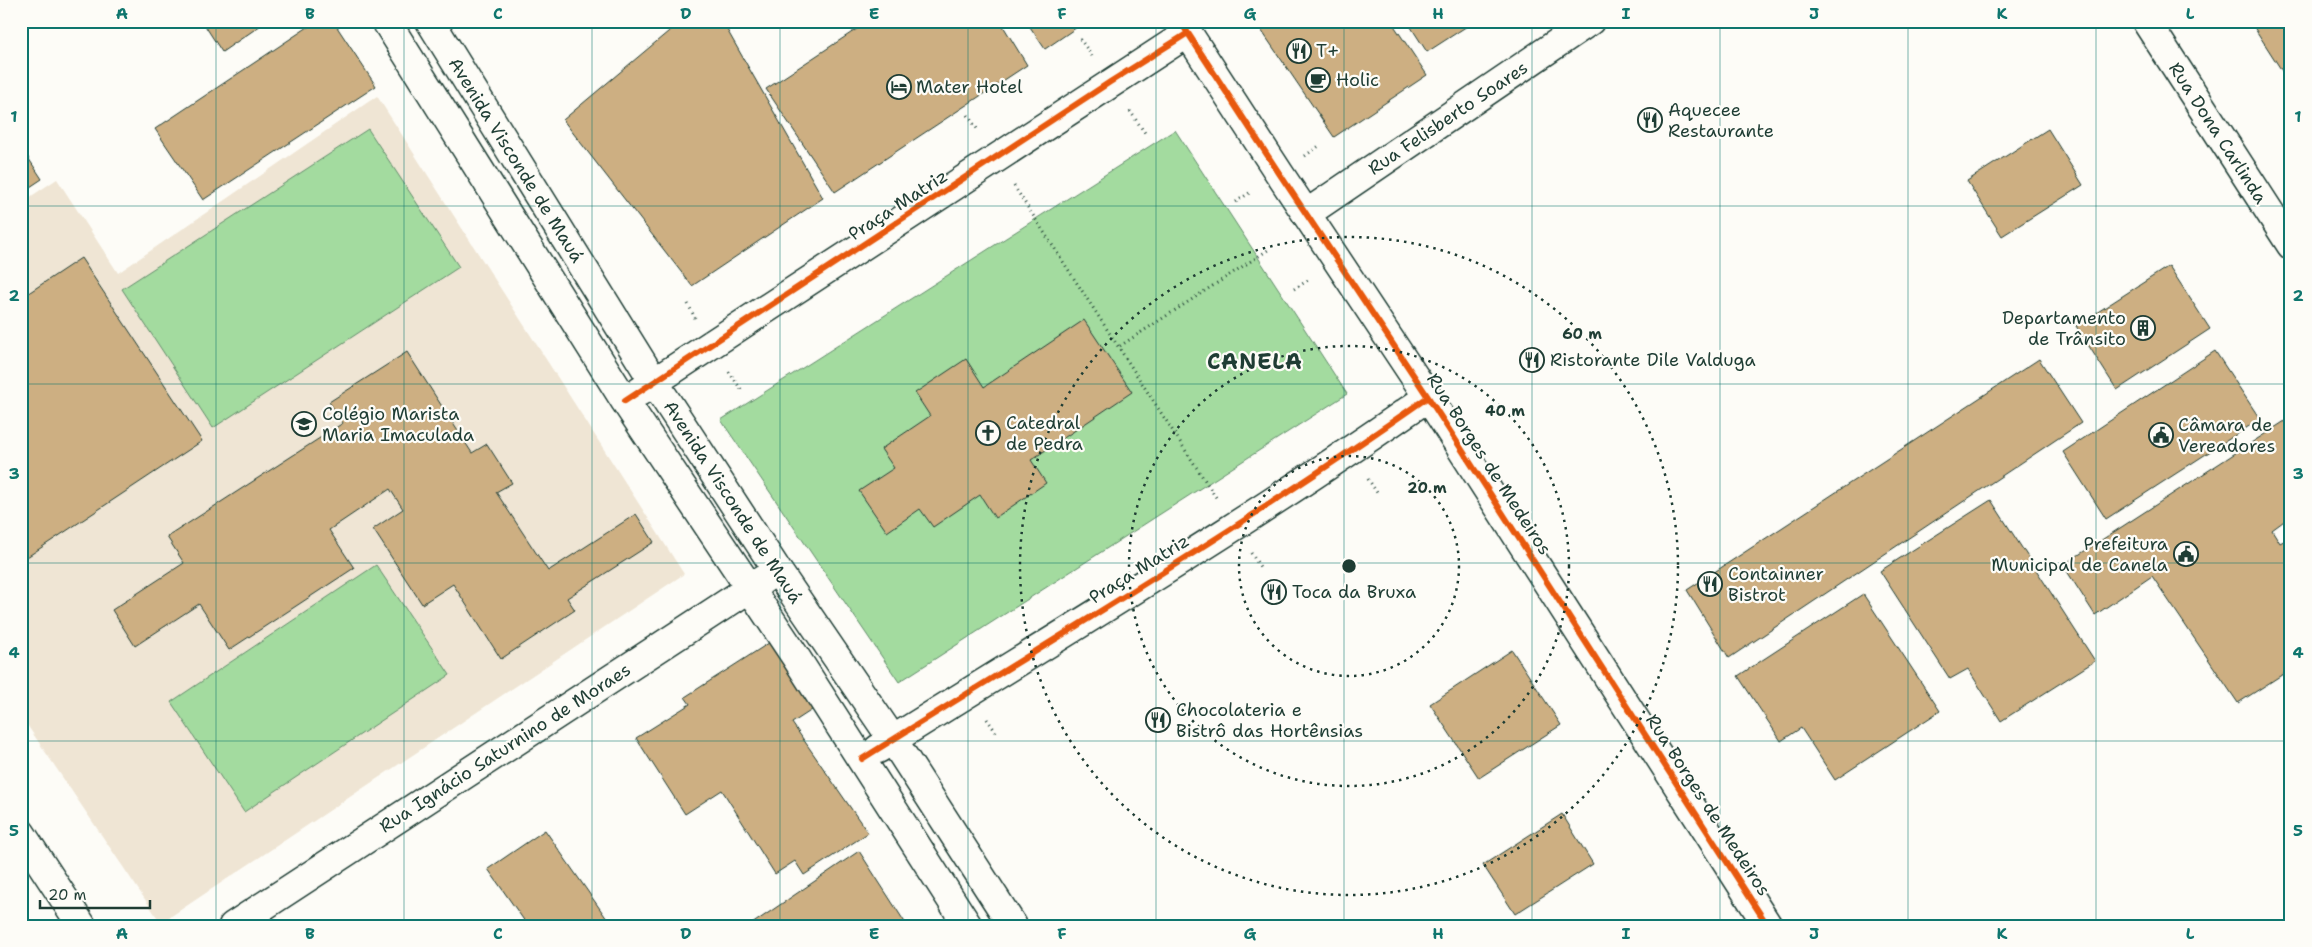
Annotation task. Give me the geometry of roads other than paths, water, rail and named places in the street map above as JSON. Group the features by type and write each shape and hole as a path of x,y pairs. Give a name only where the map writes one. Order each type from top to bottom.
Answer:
{"street":[{"name":"Avenida Visconde de Mauá","path":"386,21 625,401 862,759 968,926"},
{"name":"Avenida Visconde de Mauá","path":"430,21 654,382 777,570 893,740 1013,926"},
{"name":"Rua Felisberto Soares","path":"1306,214 1590,21"},
{"name":"Rua Dona Carlinda","path":"2146,21 2291,245"},
{"name":"Praça Matriz","path":"625,401 996,159 1184,27"},
{"name":"Rua Borges de Medeiros","path":"1184,27 1428,397 1768,926"},
{"name":"Praça Matriz","path":"862,759 1235,527 1350,452 1428,397"},
{"name":"Rua Ignácio Saturnino de Moraes","path":"233,926 777,570"},
{"path":"21,833 82,926"}],"place":[{"name":"T+","path":"1299,51"},
{"name":"Holic","path":"1318,80"},
{"name":"Mater Hotel","path":"899,87"},
{"name":"Aquecee Restaurante","path":"1650,120"},
{"name":"Departamento de Trânsito","path":"2143,328"},
{"name":"Ristorante Dile Valduga","path":"1532,360"},
{"name":"Colégio Marista Maria Imaculada","path":"304,424"},
{"name":"Catedral de Pedra","path":"988,433"},
{"name":"Câmara de Vereadores","path":"2161,435"},
{"name":"Prefeitura Municipal de Canela","path":"2186,554"},
{"name":"Containner Bistrot","path":"1710,584"},
{"name":"Toca da Bruxa","path":"1274,592"},
{"name":"Chocolateria e Bistrô das Hortênsias","path":"1158,720"}],"district":[{"name":"CANELA","path":"1255,361"}]}
